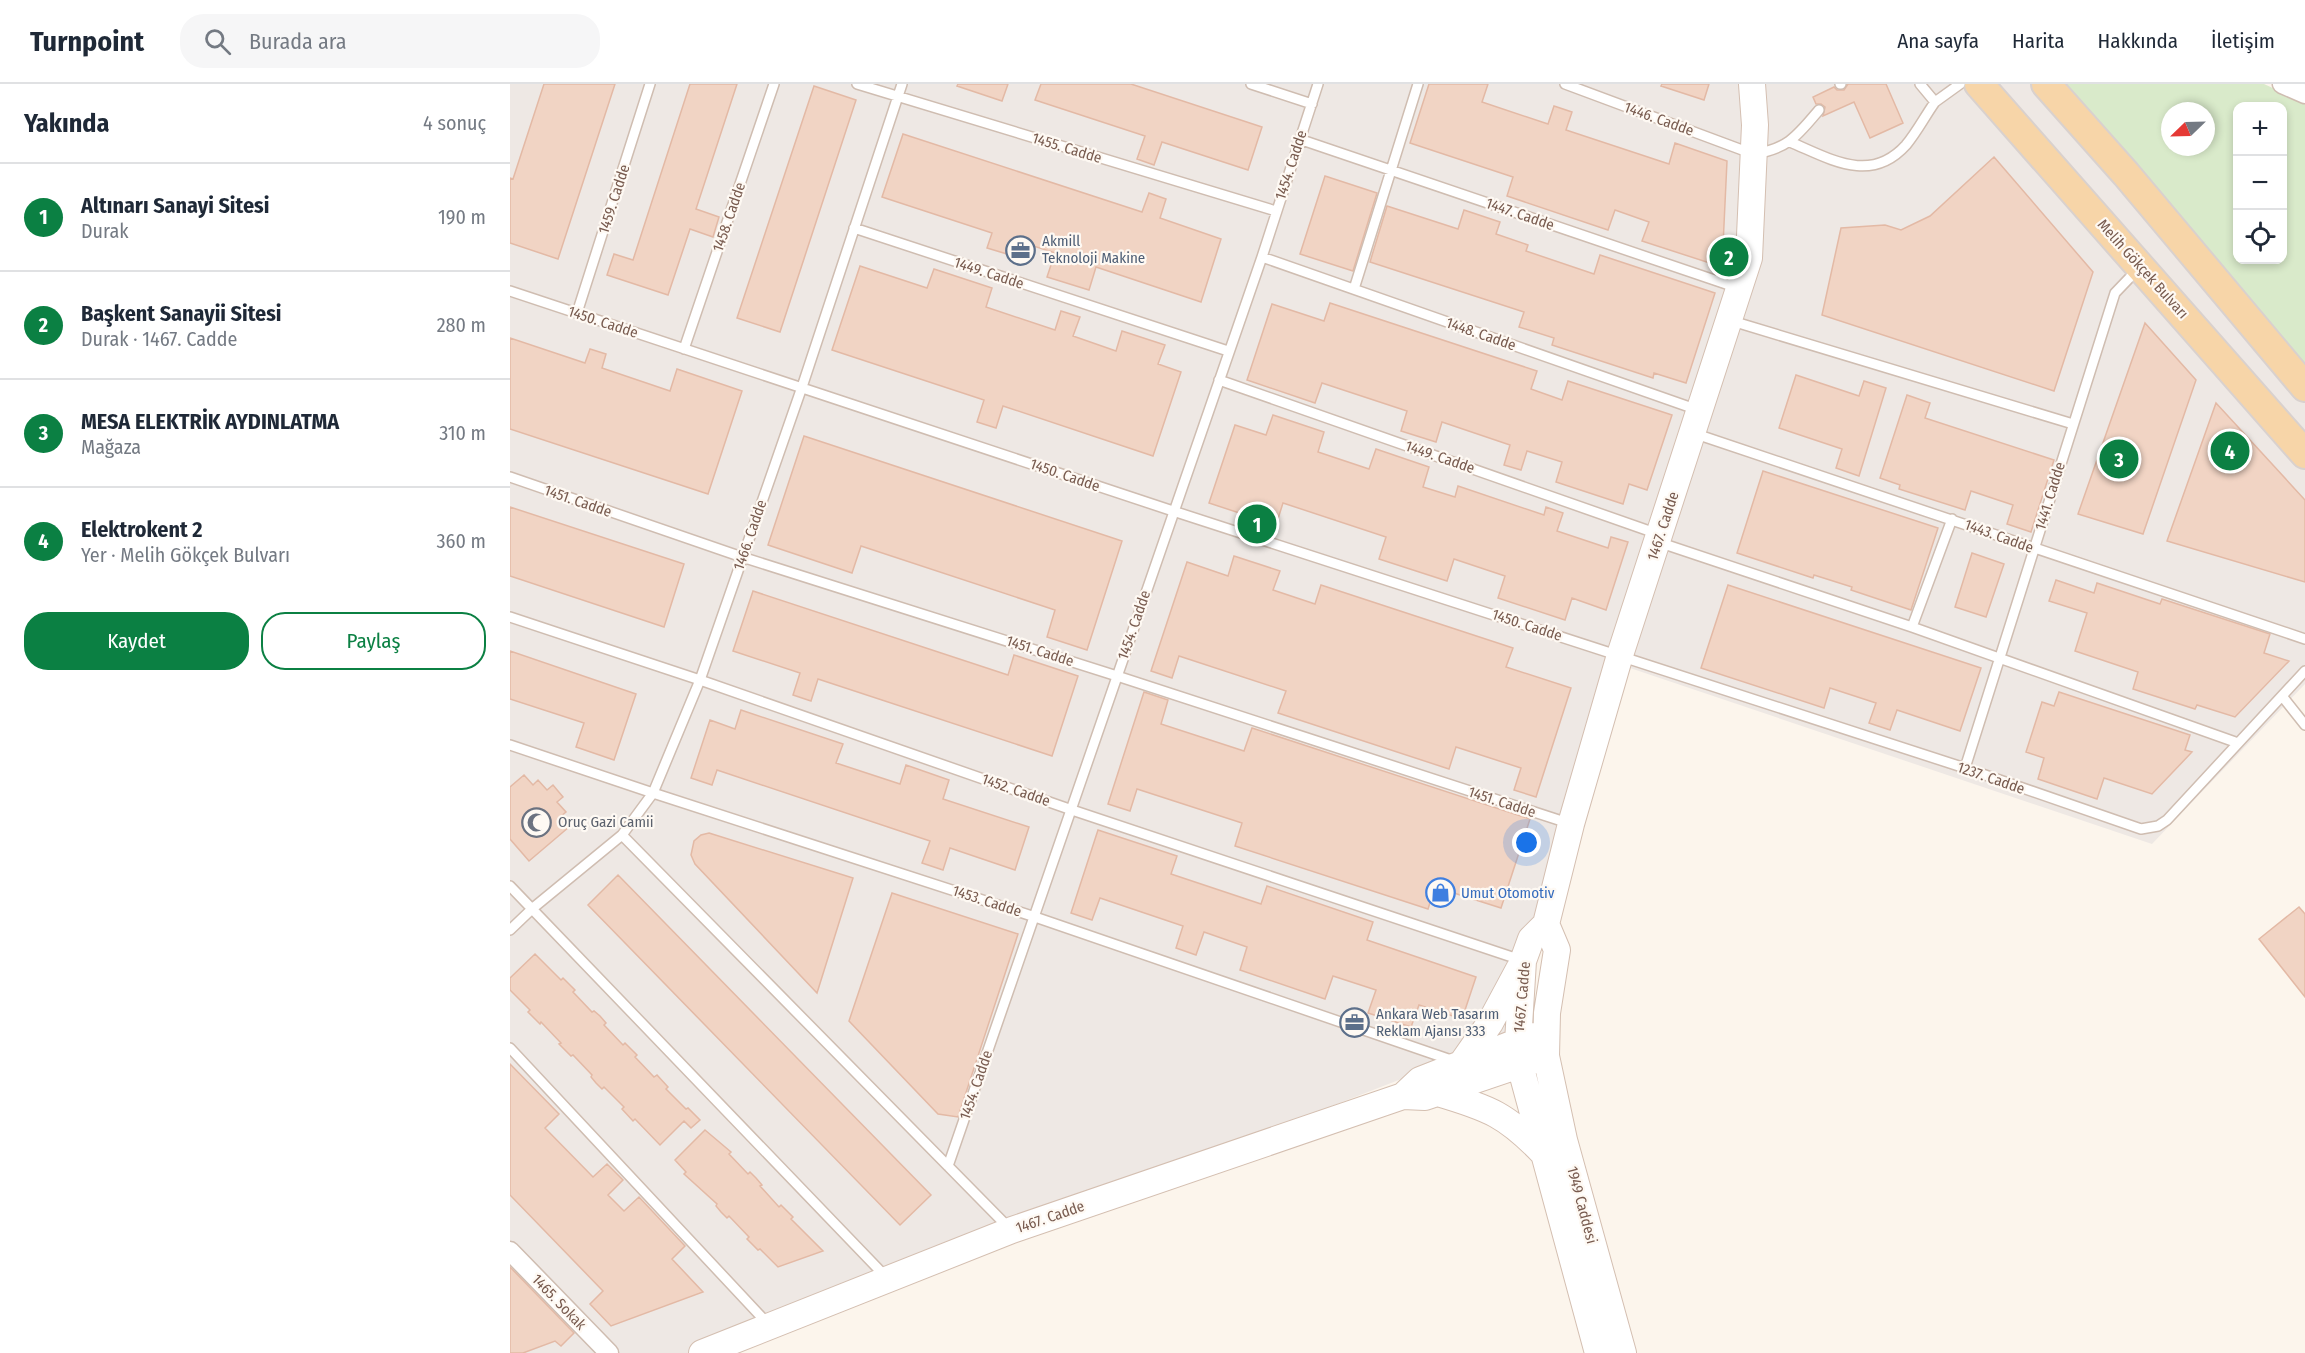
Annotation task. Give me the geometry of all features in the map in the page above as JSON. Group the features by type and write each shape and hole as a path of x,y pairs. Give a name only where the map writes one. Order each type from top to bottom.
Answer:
{"main road":[{"name":"Melih Gökçek Bulvarı","path":"1979,84 2305,454"},
{"path":"2046,84 2126,174 2305,387"}],"street":[{"name":"1467. Cadde","path":"1752,84 1755,125"},
{"name":"1467. Cadde","path":"1519,1053 1523,961 1531,939 1545,924 1571,824 1620,655 1749,258 1755,125 1761,84"},
{"path":"2282,84 2305,94"},
{"name":"1467. Cadde","path":"1403,1096 1420,1080 1462,1064 1519,1053 1547,1044 1547,1013 1557,950 1545,924"},
{"path":"1462,1064 1490,1023 1523,961"},
{"name":"1949 Caddesi","path":"1547,1044 1564,1140 1623,1353"},
{"name":"1467. Cadde","path":"702,1353 1012,1230 1403,1096 1425,1097 1438,1093 1519,1053"},
{"name":"1949 Caddesi","path":"1519,1053 1598,1353"},
{"path":"1438,1093 1484,1107 1502,1116 1524,1132 1545,1155"},
{"name":"1465. Sokak","path":"510,1251 609,1353"}],"lane":[{"name":"1459. Cadde","path":"577,314 650,84"},
{"name":"1458. Cadde","path":"684,349 774,84"},
{"name":"1455. Cadde","path":"857,84 1276,211"},
{"name":"1466. Cadde","path":"510,930 533,908 622,836 653,793 700,680 802,387 902,84"},
{"path":"1251,84 1312,104"},
{"name":"1454. Cadde","path":"948,1166 1220,380 1318,84"},
{"path":"1354,289 1393,171 1418,84"},
{"name":"1446. Cadde","path":"1565,84 1753,154"},
{"path":"1920,84 1935,102"},
{"path":"1790,142 1850,166 1871,166 1886,161 1905,146 1935,102 1960,84"},
{"path":"1753,154 1773,151 1790,142 1819,110"},
{"name":"1447. Cadde","path":"1299,139 1740,288"},
{"name":"1449. Cadde","path":"854,228 1228,351"},
{"name":"1448. Cadde","path":"1262,257 1354,289 1697,422"},
{"name":"1441. Cadde","path":"1965,768 2115,293 2140,266"},
{"name":"1450. Cadde","path":"510,291 1173,511 1620,655"},
{"path":"1729,321 2073,424"},
{"name":"1449. Cadde","path":"1220,380 1659,539 2238,743"},
{"name":"1443. Cadde","path":"1697,422 1952,519 2305,639"},
{"name":"1451. Cadde","path":"510,477 741,557 1117,676 1571,824"},
{"path":"1912,627 1952,519"},
{"name":"1452. Cadde","path":"510,617 700,680 1072,810 1523,961"},
{"name":"1237. Cadde","path":"1620,655 1965,768 2141,829 2158,826 2167,820 2305,671"},
{"path":"2282,696 2305,725"},
{"name":"1453. Cadde","path":"510,745 1035,917 1462,1064"},
{"path":"622,836 1012,1230"},
{"path":"510,886 888,1279"},
{"path":"510,1048 769,1325"}],"shaded area":[{"path":"510,84 2243,84 2283,102 2233,102 2233,264 2287,264 2287,104 2305,112 2305,684 2152,844 1630,668 1512,1036 696,1353 510,1353"}],"green space":[{"path":"2053,84 2264,84 2305,103 2305,366"}],"building":[{"path":"544,84 615,84 558,259 510,243 510,178 513,179"},
{"path":"690,84 737,84 696,209 719,217 713,237 690,229 668,295 607,275 614,254 633,260"},
{"path":"958,84 1008,84 1002,101 957,86"},
{"path":"1041,84 1131,84 1262,127 1248,170 1162,142 1154,165 1137,159 1145,136 1035,100"},
{"path":"1429,84 1488,84 1482,102 1548,124 1554,106 1572,112 1566,130 1669,164 1675,143 1727,161 1722,267 1642,241 1649,222 1615,210 1608,230 1507,196 1513,177 1410,143"},
{"path":"1662,84 1709,84 1704,100 1661,86"},
{"path":"1848,84 1886,84 1903,123 1870,138 1854,102 1823,116 1825,107 1816,104 1813,97 1834,87 1837,90 1844,90"},
{"path":"814,86 856,100 780,332 737,318"},
{"path":"903,134 1142,212 1149,193 1166,199 1160,218 1221,239 1201,302 1096,267 1089,290 1047,277 1055,253 1012,239 1007,254 987,248 992,233 882,197"},
{"path":"1994,157 2093,272 2054,391 1822,315 1841,228 1885,225 1901,230 1930,216"},
{"path":"1325,176 1377,193 1353,271 1300,254"},
{"path":"1387,206 1458,229 1464,210 1500,222 1496,234 1528,245 1526,251 1594,274 1600,255 1715,293 1686,383 1654,373 1653,378 1552,345 1554,338 1519,327 1524,312 1370,262"},
{"path":"860,266 927,288 934,269 992,288 986,307 1055,330 1061,311 1080,317 1073,336 1116,351 1122,331 1165,345 1158,364 1181,372 1153,456 1003,406 996,428 977,422 984,400 832,350"},
{"path":"1330,303 1537,371 1531,389 1562,400 1568,381 1672,415 1647,490 1629,484 1623,504 1556,482 1562,462 1527,451 1521,470 1504,465 1510,445 1442,422 1436,442 1401,431 1407,411 1322,383 1315,403 1247,380 1272,304 1324,321"},
{"path":"2145,323 2196,380 2143,534 2078,514"},
{"path":"510,338 585,363 590,349 606,354 602,368 670,391 677,369 742,391 708,494 510,429"},
{"path":"1796,375 1859,396 1864,381 1886,388 1859,476 1836,468 1842,449 1779,428"},
{"path":"1907,395 1930,403 1925,418 2054,460 2031,532 2007,524 2013,505 1971,491 1965,510 1899,489 1900,485 1880,478"},
{"path":"2216,403 2305,500 2305,582 2167,541"},
{"path":"1273,415 1324,432 1318,452 1369,469 1376,449 1429,467 1423,487 1455,497 1458,486 1544,515 1546,507 1563,513 1557,531 1608,548 1611,537 1628,542 1606,610 1572,598 1565,620 1498,598 1505,576 1454,559 1447,581 1379,559 1386,537 1283,503 1276,525 1209,503 1235,425 1266,435"},
{"path":"804,436 1122,541 1087,650 1047,637 1055,610 861,546 852,573 768,545"},
{"path":"1763,471 1938,528 1911,610 1851,590 1852,587 1814,575 1813,578 1737,553"},
{"path":"510,507 684,564 664,627 510,576"},
{"path":"1972,553 2004,564 1986,617 1955,607"},
{"path":"1234,556 1280,571 1273,590 1315,604 1321,585 1513,648 1506,667 1571,688 1536,797 1514,790 1521,768 1456,747 1449,769 1278,713 1286,691 1179,656 1172,678 1151,671 1187,562 1228,576"},
{"path":"2056,580 2094,593 2097,583 2160,604 2162,599 2270,634 2264,653 2289,661 2235,717 2197,705 2195,709 2133,689 2138,672 2075,651 2087,613 2049,601"},
{"path":"1728,585 1981,668 1960,731 1897,710 1890,730 1869,723 1876,703 1830,688 1824,708 1701,668"},
{"path":"753,591 1008,675 1014,655 1078,676 1052,756 818,679 811,701 793,695 800,673 733,651"},
{"path":"510,651 636,694 614,760 576,747 584,723 510,699"},
{"path":"1144,692 1168,700 1161,724 1244,751 1252,728 1530,819 1501,908 1435,887 1428,909 1235,846 1242,823 1137,789 1130,811 1108,804"},
{"path":"2059,692 2190,735 2185,750 2192,752 2152,794 2104,778 2097,799 2038,779 2044,758 2026,752 2042,702 2054,706"},
{"path":"741,710 843,744 836,763 900,784 906,765 949,780 943,799 1029,827 1015,870 950,848 943,870 922,863 930,841 717,770 712,785 691,778 710,720 735,729"},
{"name":"Oruç Gazi Camii","path":"524,775 533,785 538,780 547,790 553,785 563,797 557,802 566,812 560,817 569,827 529,861 510,839 510,787"},
{"path":"1098,830 1177,856 1171,874 1261,904 1267,886 1373,922 1367,940 1476,977 1462,1019 1419,1005 1411,1027 1368,1013 1376,990 1333,976 1325,999 1240,970 1247,947 1204,932 1196,955 1176,948 1183,926 1100,898 1092,920 1071,913"},
{"path":"709,833 853,878 817,993 695,864 691,855 694,841 701,835"},
{"path":"618,875 931,1195 900,1225 588,905"},
{"path":"892,893 1018,934 958,1117 938,1114 849,1021"},
{"path":"2299,907 2305,914 2305,997 2259,939"},
{"path":"535,954 561,980 563,978 575,990 573,992 592,1012 600,1016 606,1023 604,1025 623,1045 625,1043 654,1077 657,1075 668,1087 666,1089 700,1120 691,1128 684,1121 660,1145 635,1119 633,1121 622,1109 624,1107 604,1087 602,1089 596,1083 592,1075 559,1044 561,1043 541,1022 540,1024 528,1012 530,1010 510,990 510,978"},
{"path":"510,1064 559,1114 545,1128 593,1177 607,1164 623,1180 608,1195 624,1211 639,1197 685,1246 672,1259 703,1292 611,1326 590,1304 603,1291 510,1195"},
{"path":"705,1130 731,1152 729,1154 748,1174 750,1172 756,1178 762,1185 760,1186 779,1207 781,1205 793,1217 791,1219 823,1251 778,1267 747,1239 749,1237 684,1174 686,1172 675,1160"},
{"path":"510,1267 574,1333 561,1346 555,1341 523,1353 510,1353"}],"place":[{"name":"Akmill Teknoloji Makine","path":"1021,250"},
{"name":"Başkent Sanayii Sitesi","path":"1729,257"},
{"name":"Elektrokent 2","path":"2230,451"},
{"name":"MESA ELEKTRİK AYDINLATMA","path":"2119,459"},
{"name":"Altınarı Sanayi Sitesi","path":"1257,524"},
{"name":"Oruç Gazi Camii","path":"537,822"},
{"name":"Umut Otomotiv","path":"1440,893"},
{"name":"Ankara Web Tasarım Reklam Ajansı 333","path":"1355,1023"}]}
